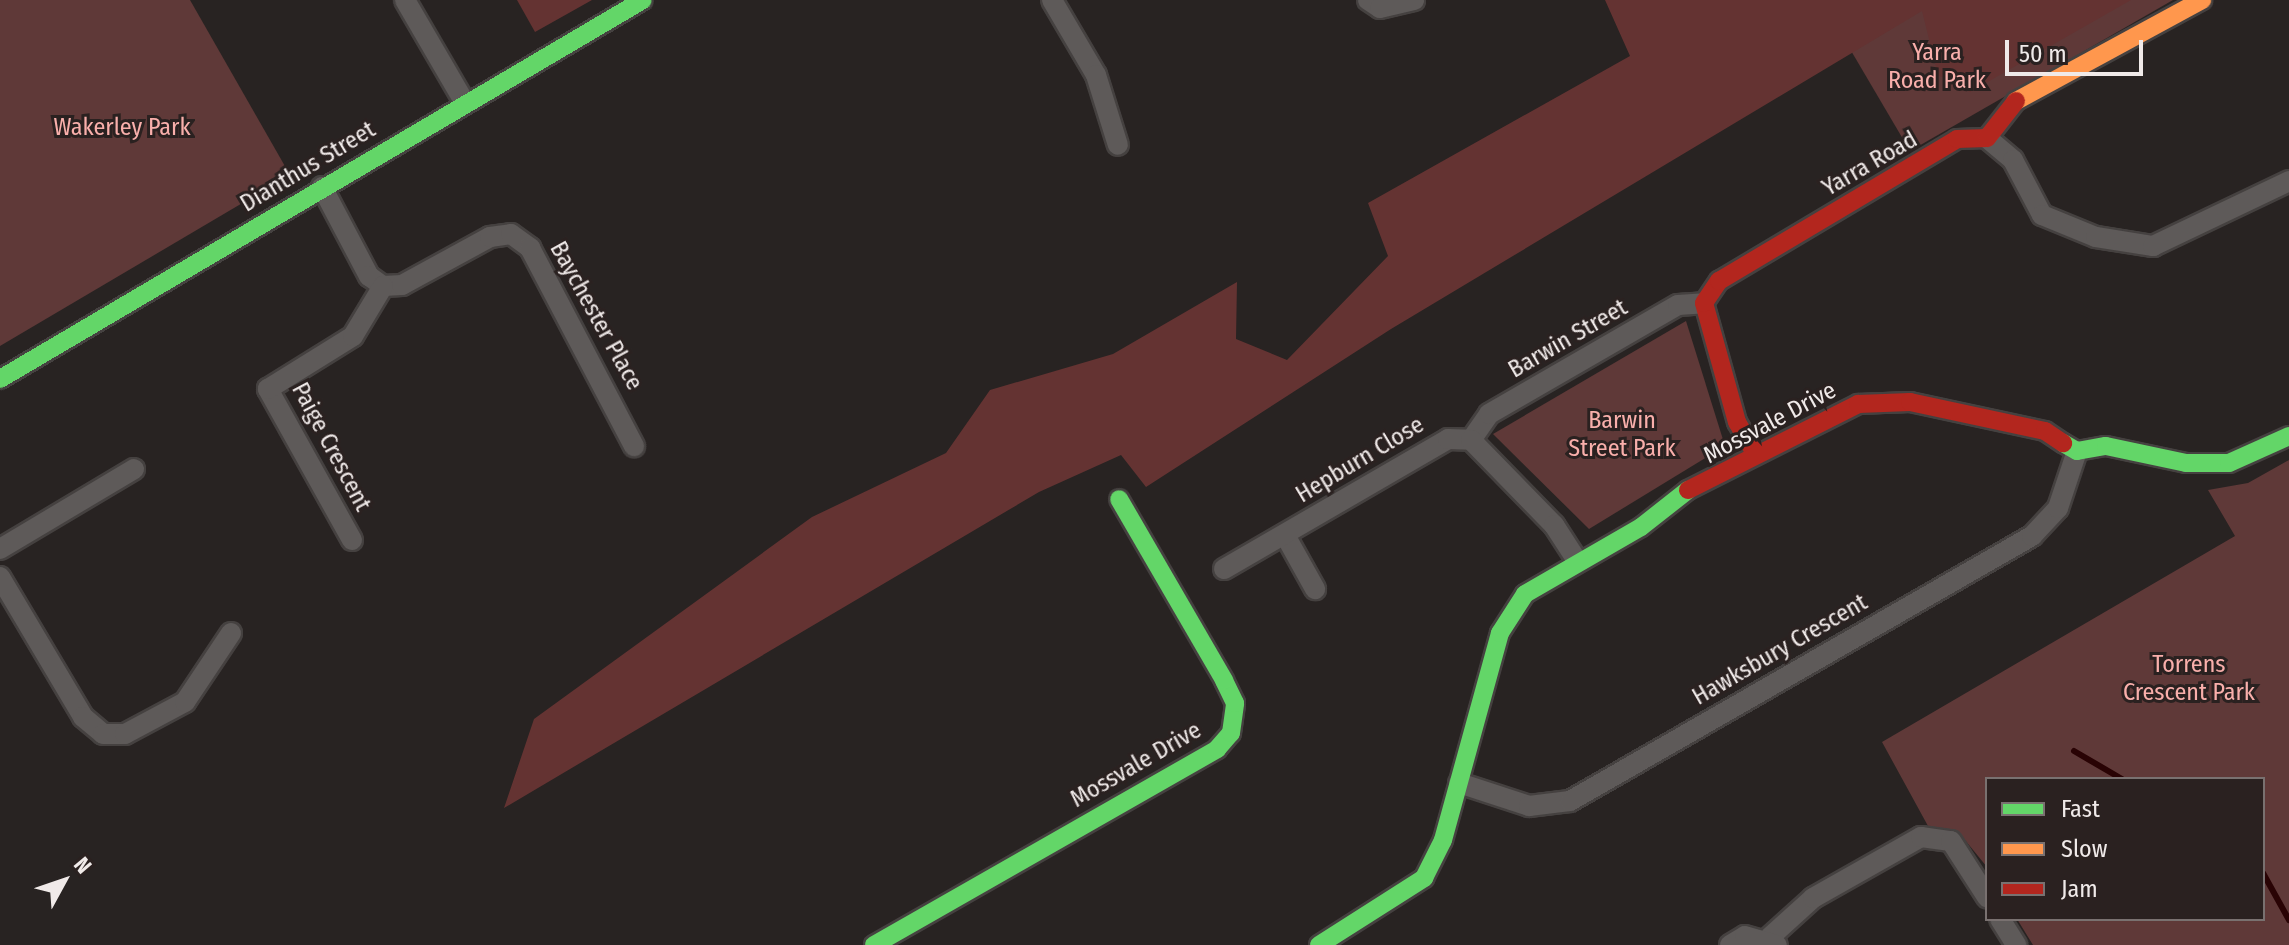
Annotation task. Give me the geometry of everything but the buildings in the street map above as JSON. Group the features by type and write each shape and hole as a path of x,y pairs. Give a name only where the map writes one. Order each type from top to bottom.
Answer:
{"street":[{"path":"405,0 465,103"},
{"name":"Dianthus Street","path":"0,379 643,0"},
{"path":"1052,0 1096,75 1118,145"},
{"path":"1368,0 1380,8 1414,0"},
{"path":"2202,0 2008,105 1987,138 2013,160 2042,215 2096,237 2153,246 2289,181"},
{"name":"Yarra Road","path":"1704,303 1719,281 1957,139 1987,138"},
{"path":"322,187 369,276 383,286"},
{"name":"Baychester Place","path":"383,286 511,234 530,248 634,446"},
{"name":"Paige Crescent","path":"352,540 268,389 353,336 383,286"},
{"path":"1704,303 1737,422 1756,455"},
{"name":"Barwin Street","path":"1471,440 1489,414 1678,305 1704,303"},
{"name":"Mossvale Drive","path":"1319,945 1424,878 1459,783 1500,633 1525,594 1576,559 1756,455 1858,404 1910,402 2045,431 2077,451"},
{"path":"2077,451 2106,446 2229,463 2289,436"},
{"name":"Hepburn Close","path":"1224,569 1448,439 1471,440"},
{"path":"1471,440 1554,525 1576,559"},
{"name":"Hawksbury Crescent","path":"1459,783 1529,806 1570,801 2032,536 2058,508 2077,451"},
{"path":"0,549 134,469"},
{"name":"Mossvale Drive","path":"874,945 1217,749 1231,733 1235,703 1224,680 1119,499"},
{"path":"1285,535 1315,589"},
{"path":"0,577 83,717 103,734 125,734 185,702 231,633"},
{"path":"1730,945 1745,936 1773,941 1813,898 1921,837 1951,841 1985,894"},
{"path":"2001,921 2016,945"}],"green space":[{"name":"Wakerley Park","path":"0,0 190,0 290,175 0,346"},
{"path":"517,0 592,0 535,32"},
{"path":"1605,0 2131,0 1970,92 1938,75 1922,11 1391,329 1146,487 1121,455 1039,492 504,808 534,719 812,517 946,453 990,390 1113,354 1237,282 1236,339 1287,360 1388,256 1368,203 1630,56"},
{"name":"Yarra Road Park","path":"1935,0 2173,0 1910,151 1850,49"},
{"name":"Barwin Street Park","path":"1686,321 1725,446 1589,529 1493,434"},
{"name":"Torrens Crescent Park","path":"2289,460 2289,945 2033,945 2018,921 2265,921 2265,777 1985,777 1985,865 1960,834 1928,826 1882,742 2235,536 2208,490 2248,483"}],"waterway":[{"path":"2074,751 2119,777"},
{"path":"2265,877 2289,920"}],"traffic: fast":[{"path":"0,379 643,0"},
{"path":"2063,443 2077,451 2106,446 2186,463 2229,463 2289,436"},
{"path":"1319,945 1424,878 1443,840 1500,633 1525,594 1641,527 1688,490"},
{"path":"874,945 1217,749 1231,733 1235,703 1224,680 1119,499"}],"traffic: slow":[{"path":"2016,101 2202,0"}],"traffic: jam":[{"path":"1756,455 1737,422 1704,303 1719,281 1957,139 1987,138 2016,101"},
{"path":"1688,490 1858,404 1910,402 2045,431 2063,443"}]}
